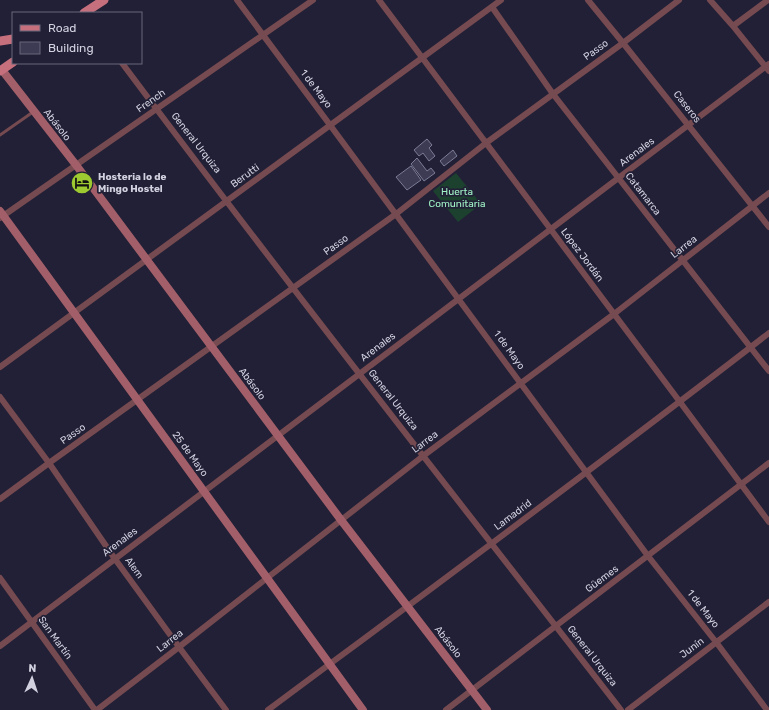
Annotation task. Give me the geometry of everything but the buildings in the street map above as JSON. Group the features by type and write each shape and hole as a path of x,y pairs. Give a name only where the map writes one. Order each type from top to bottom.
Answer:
{"main road":[{"path":"86,12 104,0"},
{"path":"0,41 12,39"},
{"path":"1,70 12,63"}],"street":[{"name":"1 de Mayo","path":"237,0 648,556 716,642 767,710"},
{"name":"French","path":"1,215 76,165 313,0"},
{"name":"López Jordán","path":"379,0 769,522"},
{"name":"Berutti","path":"0,367 501,0"},
{"name":"Caseros","path":"588,0 769,227"},
{"name":"Passo","path":"0,499 396,214 486,144 680,0"},
{"path":"710,0 768,68"},
{"path":"733,26 768,0"},
{"name":"Catamarca","path":"492,7 553,94 769,371"},
{"name":"General Urquiza","path":"123,64 423,456 621,710"},
{"name":"Arenales","path":"0,646 688,125 768,68"},
{"name":"Abásolo","path":"1,70 76,165 341,520 487,710"},
{"name":"Larrea","path":"96,710 423,456 614,314 769,193"},
{"name":"25 de Mayo","path":"1,215 75,313 363,710"},
{"name":"Lamadrid","path":"268,710 680,402 769,333"},
{"name":"Alem","path":"0,397 49,463 115,559 226,710"},
{"name":"Güemes","path":"446,710 769,463"},
{"name":"San Martín","path":"0,578 96,710"},
{"name":"Junín","path":"628,710 769,602"}],"lane":[{"path":"0,135 34,112"}],"green space":[{"name":"Huerta Comunitaria","path":"456,173 481,204 458,222 433,191"}],"place":[{"name":"Hosteria lo de Mingo Hostel","path":"82,183"}]}
